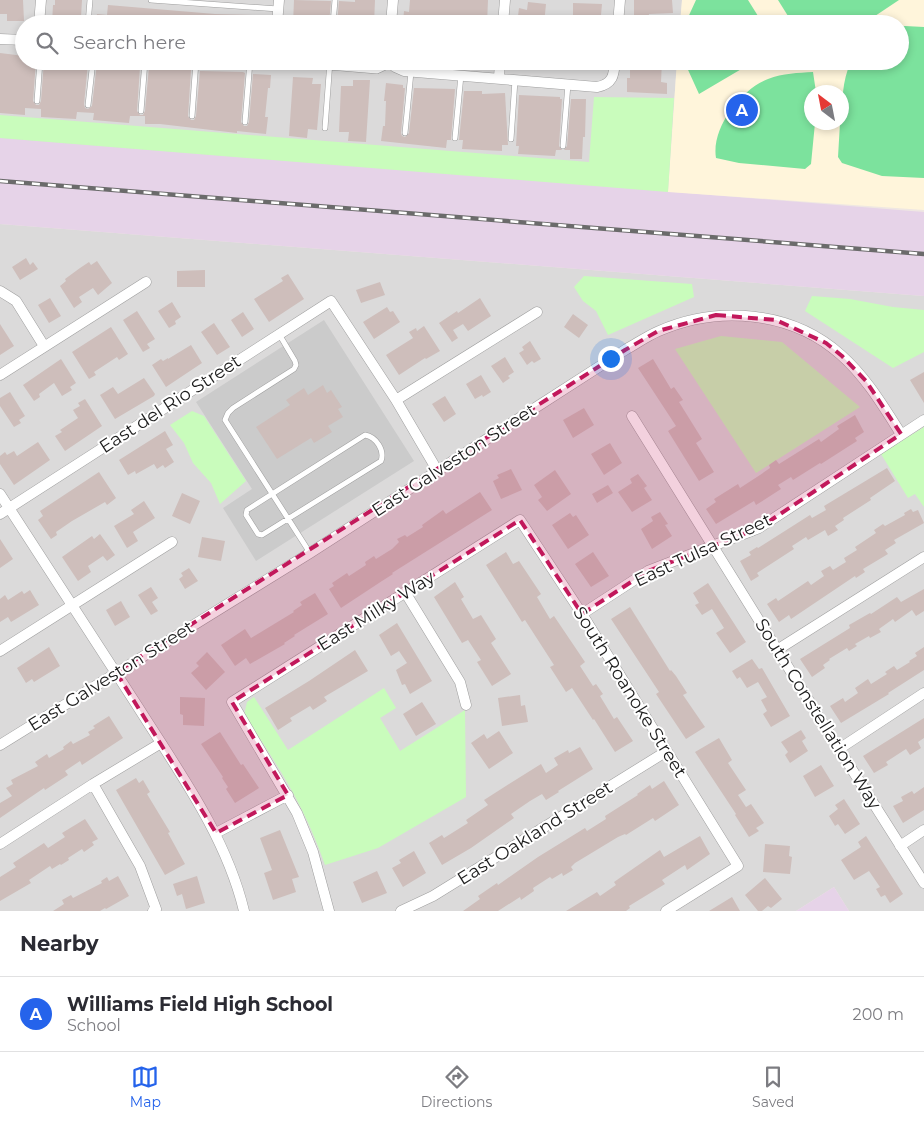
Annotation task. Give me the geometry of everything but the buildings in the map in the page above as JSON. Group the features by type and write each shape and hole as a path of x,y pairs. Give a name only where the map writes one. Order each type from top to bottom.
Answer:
{"street":[{"path":"40,15 41,0"},
{"path":"392,15 393,0"},
{"path":"504,15 505,0"},
{"path":"619,15 620,0"},
{"path":"0,38 15,39"},
{"path":"401,70 598,87 609,82 614,70"},
{"path":"499,70 499,78"},
{"path":"0,375 146,282"},
{"path":"0,291 16,301 44,346"},
{"name":"East del Rio Street","path":"4,511 331,301 396,400"},
{"path":"437,470 396,400 537,312"},
{"name":"East Galveston Street","path":"0,745 310,553 625,350 658,331 684,322 716,315 743,316 776,320 802,329 826,342 866,381 901,434"},
{"name":"South Constellation Way","path":"632,416 838,749 924,883"},
{"name":"East Tulsa Street","path":"582,614 648,571 759,528 924,420"},
{"path":"0,494 4,511 116,672 216,833 238,885 244,911"},
{"name":"East Milky Way","path":"288,795 232,702 520,520"},
{"name":"South Roanoke Street","path":"520,520 582,614 738,866 666,911"},
{"path":"0,651 172,542"},
{"path":"777,650 924,557"},
{"path":"405,592 460,682 466,705"},
{"path":"838,749 924,693"},
{"path":"0,844 161,743"},
{"name":"East Oakland Street","path":"401,911 433,896 667,751"},
{"path":"93,784 140,866 155,910"},
{"path":"216,833 288,795 313,852 329,911"},
{"path":"900,846 924,830"}],"lane":[{"path":"89,15 90,0"},
{"path":"151,0 279,4"},
{"path":"334,15 335,0"},
{"path":"37,101 39,70"},
{"path":"88,105 92,70"},
{"path":"141,110 144,70"},
{"path":"192,116 195,70"},
{"path":"245,122 249,70"},
{"path":"325,128 330,70"},
{"path":"405,134 411,71"},
{"path":"455,138 462,75"},
{"path":"511,139 515,80"},
{"path":"563,146 568,84"},
{"path":"279,334 295,361 294,369 233,408 225,420 310,553"},
{"path":"365,434 374,439 382,451 381,461 288,518 262,535 258,534 246,514 247,510 365,434"}],"highlighted area":[{"path":"716,315 776,320 826,343 842,356 866,381 901,434 759,528 648,571 582,614 520,520 232,702 288,795 216,833 116,672 658,331"}],"shaded area":[{"path":"0,0 682,0 681,15 15,15 15,70 676,70 668,192 0,139"},
{"path":"682,0 924,0 924,210 668,192 676,70 909,70 909,15 681,15"},
{"path":"0,138 924,212 924,296 0,224"},
{"path":"0,224 924,296 924,911 849,911 834,887 796,911 0,911"},
{"path":"324,320 414,461 256,561 223,508 252,489 196,402"},
{"path":"834,887 849,911 796,911"}],"green space":[{"path":"696,0 748,0 757,15 689,15"},
{"path":"778,0 899,0 876,15 787,15"},
{"path":"909,26 924,27 924,178 882,176 842,163 838,157 840,130 849,130 849,85 844,85 848,70 909,70"},
{"path":"688,70 740,70 699,94"},
{"path":"813,72 815,85 804,85 804,130 814,130 811,164 805,169 739,163 716,158 718,134 723,122 738,100 758,84 768,79 790,74"},
{"path":"594,97 674,98 668,192 0,138 0,115 589,162"},
{"path":"584,276 692,284 694,297 608,335 596,311 583,301 574,287"},
{"path":"812,296 850,299 893,307 924,310 924,352 893,368 805,311"},
{"path":"721,336 782,342 860,407 756,473 675,349"},
{"path":"192,411 204,416 246,481 220,504 211,483 193,463 184,443 170,425"},
{"path":"924,427 924,507 915,494 908,498 881,454"},
{"path":"384,688 396,708 380,718 400,751 465,710 466,797 378,848 325,865 300,805 244,715 247,702 254,697 288,750"}],"railway":[{"path":"0,181 924,254"}],"place":[{"name":"Williams Field High School","path":"742,110"}]}
